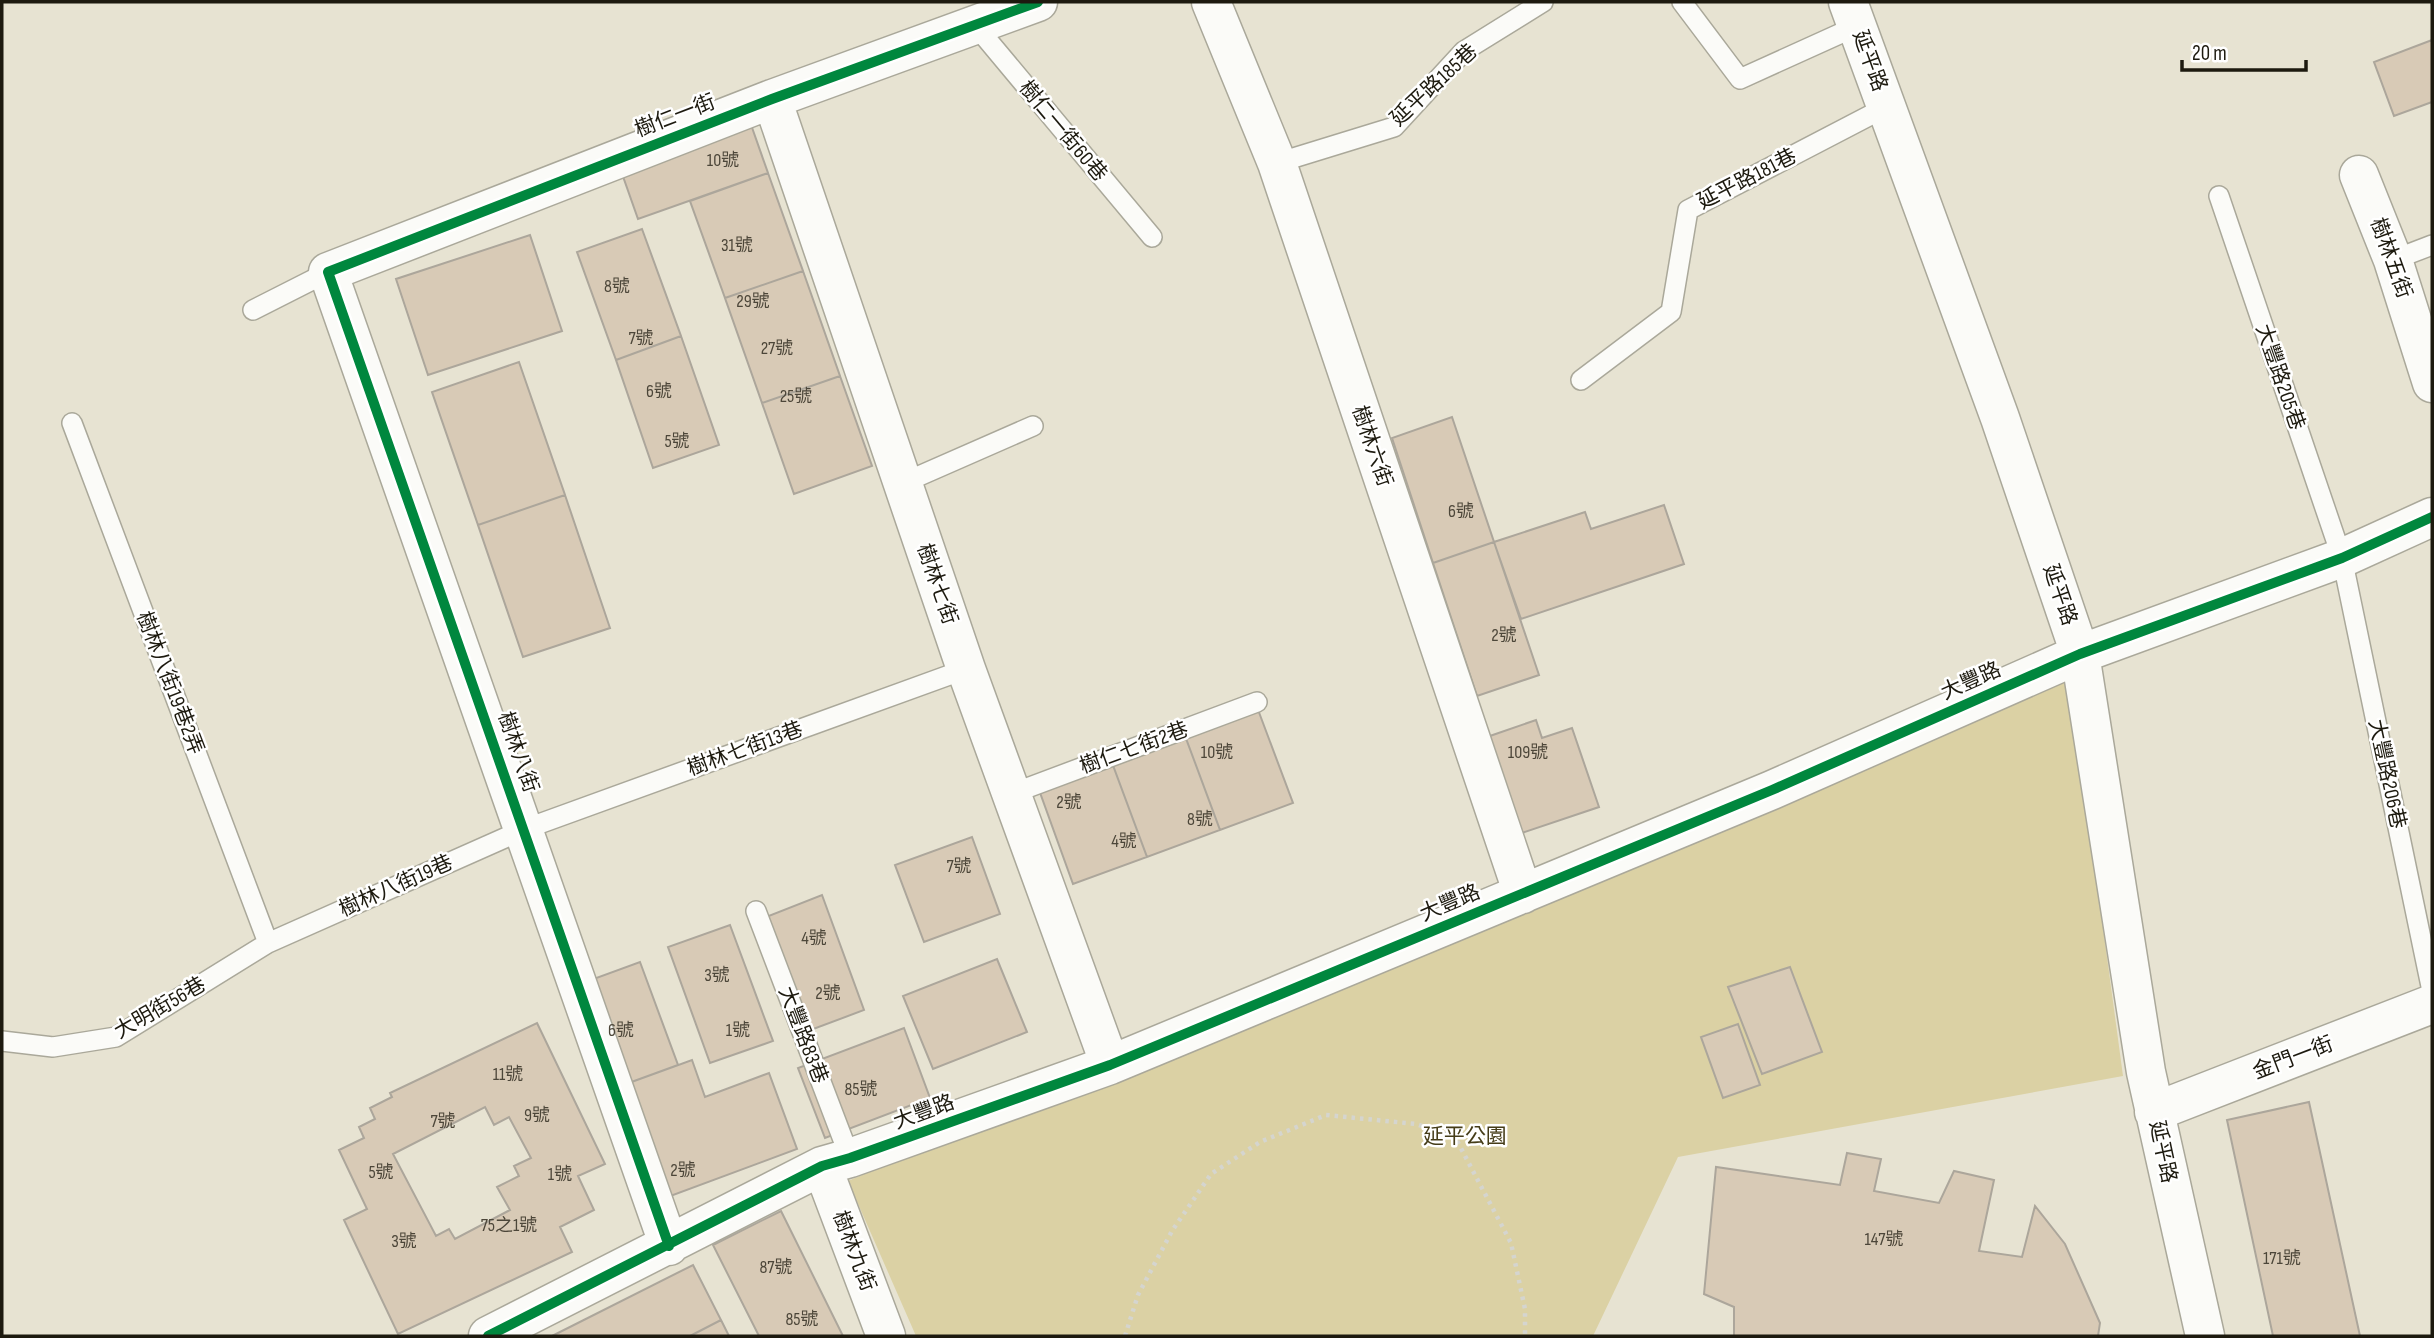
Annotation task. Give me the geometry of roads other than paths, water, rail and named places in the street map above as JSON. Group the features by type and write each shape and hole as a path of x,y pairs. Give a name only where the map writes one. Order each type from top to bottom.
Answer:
{"street":[{"name":"樹仁一街","path":"328,272 772,99 1038,2"},
{"name":"樹林六街","path":"1211,2 1277,163 1522,894"},
{"name":"延平路","path":"1853,14 2000,418 2080,654 2146,1072 2205,1336"},
{"name":"樹林七街","path":"772,99 966,669 1110,1065"},
{"name":"樹林五街","path":"2359,175 2393,260 2432,383"},
{"name":"樹林八街","path":"328,272 669,1245"},
{"name":"大豐路","path":"488,1336 836,1162 1110,1065 1772,790 2080,654 2342,558 2432,517"},
{"name":"金門一街","path":"2154,1112 2432,1004"},
{"name":"樹林九街","path":"836,1162 886,1336"}],"lane":[{"name":"延平路185巷","path":"1277,163 1394,127 1464,51 1543,2"},
{"path":"1682,2 1740,79 1853,14"},
{"name":"樹仁一街60巷","path":"975,25 1152,237"},
{"name":"延平路181巷","path":"1581,380 1671,312 1688,210 1886,107"},
{"name":"大豐路205巷","path":"2219,195 2342,558"},
{"path":"2393,260 2432,245"},
{"path":"253,310 328,272"},
{"name":"樹林八街19巷2弄","path":"72,422 268,943"},
{"path":"903,483 1033,426"},
{"name":"大豐路206巷","path":"2342,558 2432,991"},
{"name":"樹林七街13巷","path":"524,829 966,669"},
{"name":"樹仁七街2巷","path":"1011,793 1257,702"},
{"name":"樹林八街19巷","path":"268,943 524,829"},
{"name":"大豐路83巷","path":"756,911 836,1162"},
{"name":"大明街56巷","path":"2,1041 53,1047 116,1037 268,943"}],"park label":[{"name":"延平公園","path":"1465,1136"}]}
